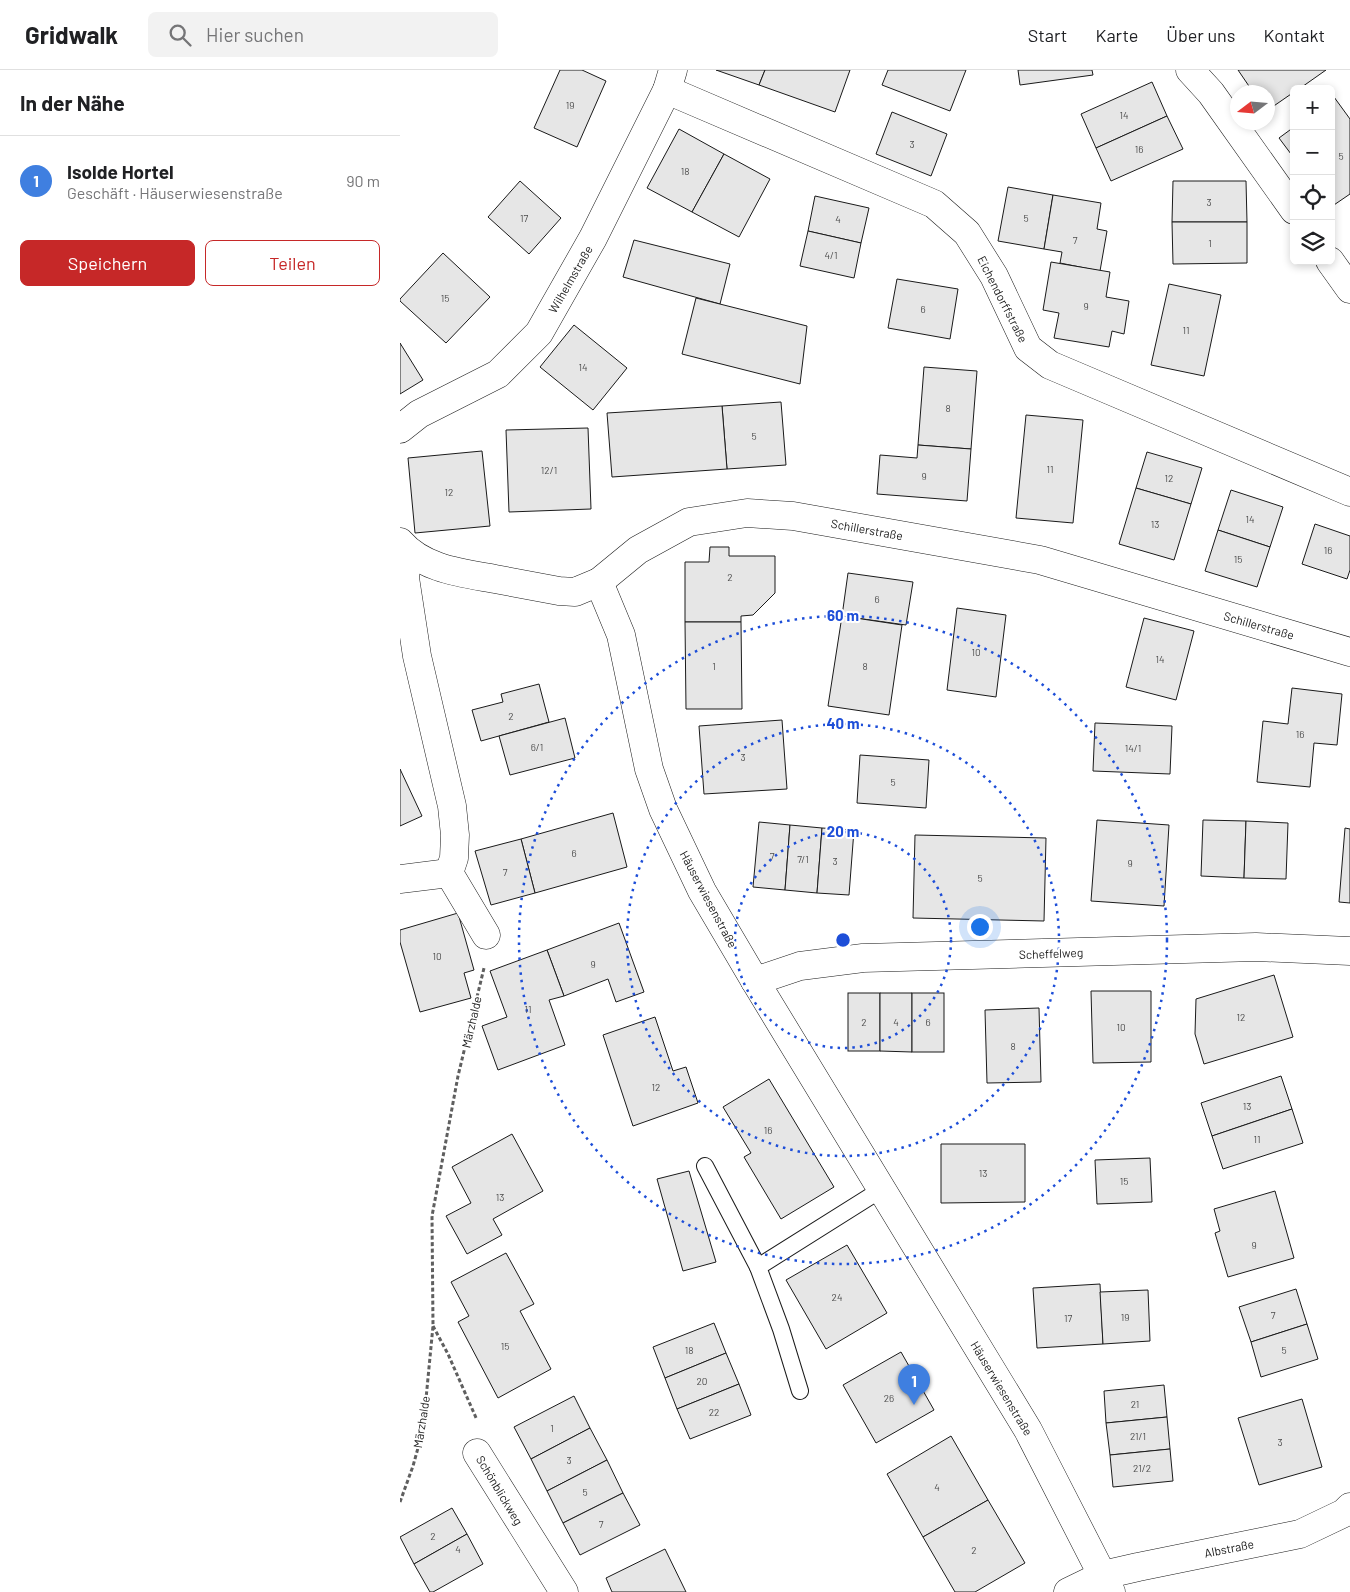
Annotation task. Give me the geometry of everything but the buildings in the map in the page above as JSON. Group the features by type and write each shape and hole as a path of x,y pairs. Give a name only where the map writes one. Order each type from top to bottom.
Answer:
{"street":[{"path":"1190,70 1211,93 1290,204"},
{"name":"Wilhelmstraße","path":"400,430 419,414 498,374 539,333 593,238 670,80"},
{"name":"Eichendorffstraße","path":"670,80 934,204 967,233 994,276 1028,348 1050,365 1349,490"},
{"path":"1333,265 1350,289"},
{"name":"Schillerstraße","path":"404,547 431,563 452,571 559,591 575,592 599,582 638,550 689,522 747,513 792,516 1040,560 1350,652"},
{"path":"404,547 405,578 417,656 452,806 455,843 454,858 448,873"},
{"name":"Häuserwiesenstraße","path":"599,582 621,635 650,769 663,809 702,891 754,981 1028,1430 1107,1584"},
{"path":"400,879 448,873"},
{"path":"448,873 486,935"},
{"name":"Scheffelweg","path":"754,981 800,966 863,958 1256,947 1350,951"},
{"name":"Schönblickweg","path":"477,1453 564,1592"},
{"name":"Albstraße","path":"1068,1592 1107,1584 1138,1567 1300,1534 1344,1513 1350,1507"}],"lane":[{"path":"705,1166 758,1267 800,1391"},
{"path":"758,1267 882,1189"}],"path":[{"name":"Märzhalde","path":"400,1502 413,1466 422,1430 432,1326 432,1216 458,1076 488,953 486,935"},
{"name":"Schönblickweg","path":"432,1326 448,1354 478,1423 477,1453"}],"place":[{"name":"Isolde Hortel","path":"914,1405"}]}
